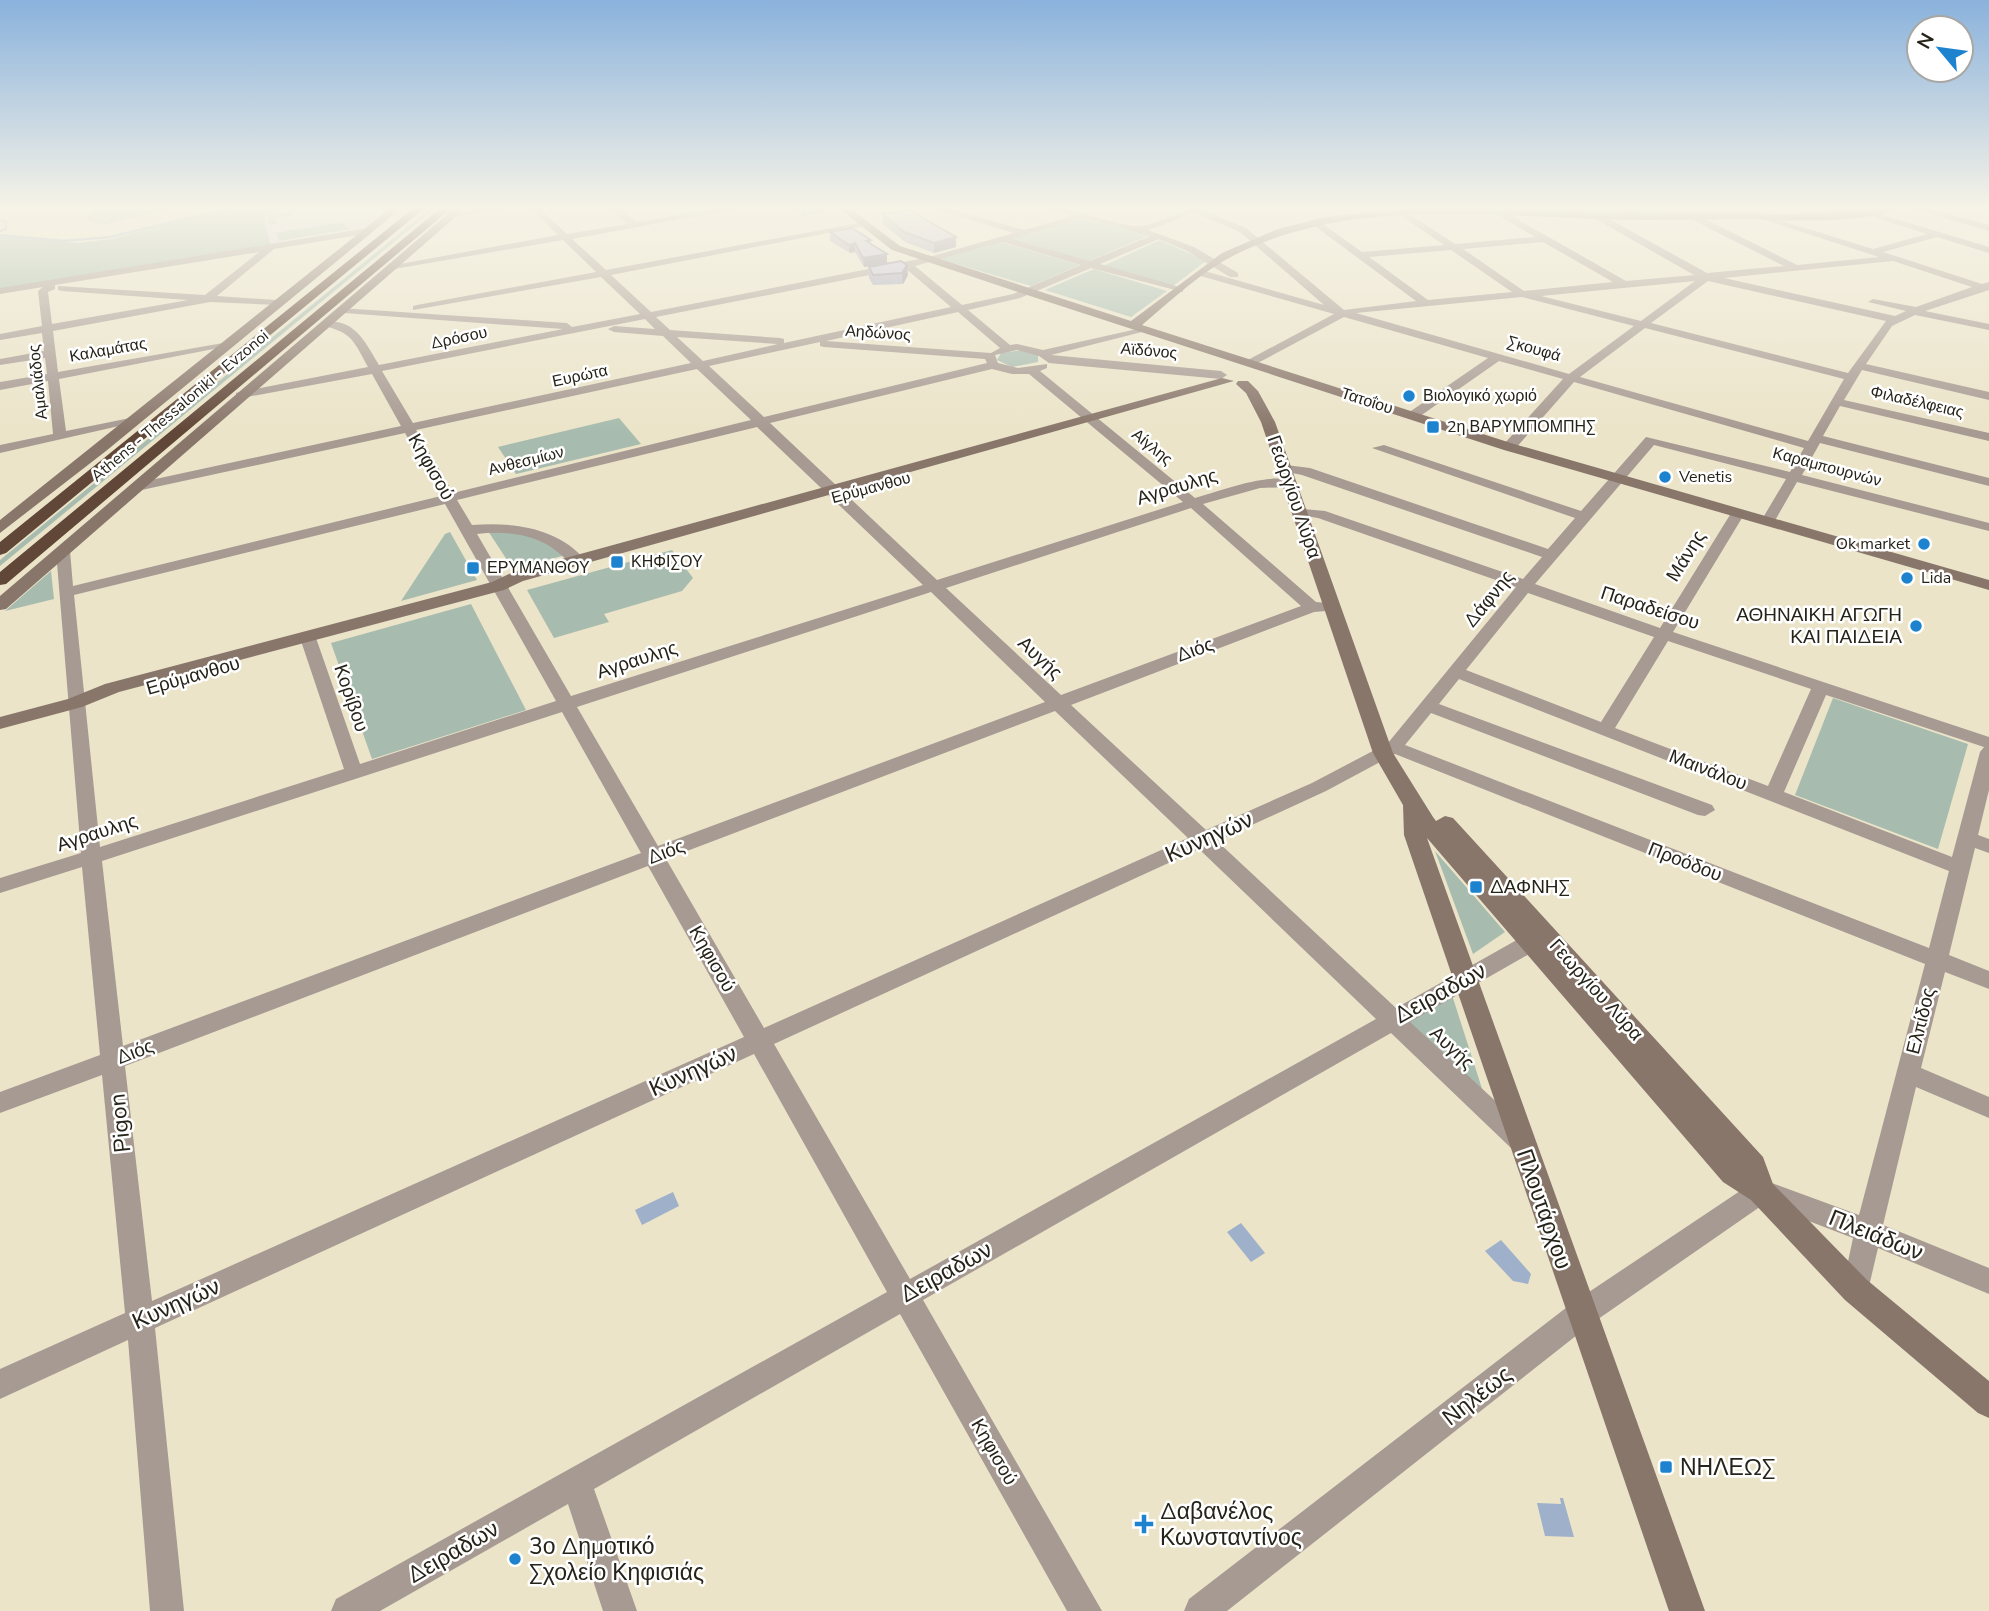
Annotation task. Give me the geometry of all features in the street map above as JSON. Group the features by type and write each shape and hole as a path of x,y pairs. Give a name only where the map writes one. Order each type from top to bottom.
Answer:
{"highway":[{"name":"Athens - Thessaloniki - Evzonoi","path":"0,550 330,281"},
{"name":"Athens - Thessaloniki - Evzonoi","path":"0,580 365,281"}],"main road":[{"path":"0,528 8,518 135,421 304,281"},
{"path":"0,605 377,281"},
{"name":"Τατοΐου","path":"995,281 1509,447 1989,585"},
{"path":"1138,327 1189,281"},
{"path":"1230,380 1246,362"},
{"name":"Ερύμανθου","path":"0,723 75,703 115,697 268,655 307,638 498,586 517,577 1094,422 1230,380 1261,382 1278,372"},
{"name":"Γεωργίου Λύρα","path":"1230,380 1251,391 1268,422 1298,512 1322,607 1413,804 1425,822 1538,938 1733,1173 1761,1191 1856,1290 1989,1402"},
{"name":"Γεωργίου Λύρα","path":"1261,382 1270,412 1268,422"},
{"name":"Ερύμανθου","path":"498,586 522,585 836,493"},
{"name":"Πλουτάρχου","path":"1413,804 1415,835 1687,1611"}],"street":[{"path":"0,291 73,281"},
{"path":"0,337 205,300 228,281"},
{"path":"393,313 560,281"},
{"name":"Αυγής","path":"612,281 1520,1140"},
{"name":"Δρόσου","path":"240,396 374,372 819,281"},
{"path":"926,281 1007,348 992,361"},
{"name":"Ευρώτα","path":"137,487 803,343 1028,292 1054,281"},
{"path":"1148,281 1178,290"},
{"name":"Σκουφά","path":"1231,281 1571,378 1814,442 1989,482"},
{"name":"Σκουφά","path":"1241,281 1247,286"},
{"path":"1304,281 1342,314"},
{"path":"1396,281 1426,303"},
{"path":"1502,281 1522,294 1644,324 1855,372 1989,396"},
{"path":"1618,281 1623,284"},
{"path":"1246,362 1342,314 1426,303 1656,281"},
{"path":"1509,447 1571,378 1700,281"},
{"path":"1725,281 1893,319 1987,287"},
{"path":"1967,281 1987,287"},
{"path":"51,285 205,300 276,303"},
{"name":"Αμαλιάδος","path":"51,285 43,291 60,436"},
{"path":"1873,302 1989,327"},
{"name":"Αηδώνος","path":"344,310 803,343 992,361 1010,371 1032,370"},
{"path":"1768,521 1855,372 1893,319"},
{"name":"Κηφισού","path":"328,324 352,330 1085,1611"},
{"path":"1032,370 1046,357 1138,327"},
{"name":"Καλαμάτας","path":"0,386 223,346"},
{"name":"Αϊδόνος","path":"1007,348 1027,348 1046,357 1230,380"},
{"path":"0,362 51,353"},
{"path":"1412,416 1497,357"},
{"name":"Ανθεσμίων","path":"67,592 760,422 992,361"},
{"name":"Αίγλης","path":"1032,370 1322,607"},
{"name":"Φιλαδέλφειας","path":"1837,402 1989,437"},
{"path":"0,449 135,421"},
{"name":"Δάφνης","path":"1389,750 1551,555 1651,440 1656,440"},
{"name":"Καραμπουρνών","path":"1656,440 1989,527"},
{"path":"1379,448 1585,517"},
{"name":"Αγραυλης","path":"0,886 933,585 1285,475 1305,471 1551,555"},
{"name":"Παραδείσου","path":"1298,512 1320,514 1663,634 1989,743"},
{"name":"Μάνης","path":"1605,730 1738,513"},
{"path":"468,530 497,527 532,531 558,543 578,561"},
{"name":"Pigon","path":"63,551 75,703 140,1319 167,1611"},
{"name":"Διός","path":"0,1103 654,857 1056,702 1322,607"},
{"name":"Κορίβου","path":"307,638 354,772"},
{"name":"Μαινάλου","path":"1456,672 1960,868"},
{"path":"1773,796 1821,687"},
{"path":"1428,706 1705,810"},
{"name":"Κυνηγών","path":"0,1384 1320,787 1389,750"},
{"name":"Προόδου","path":"1389,750 1989,980"},
{"name":"Ελπίδος","path":"1856,1290 1868,1231 1989,752"},
{"path":"1967,838 1989,846"},
{"name":"Δειραδων","path":"348,1611 1538,938"},
{"path":"1908,1073 1989,1108"},
{"name":"Πλειάδων","path":"1761,1191 1989,1281"},
{"name":"Νηλέως","path":"1201,1611 1581,1314 1761,1191"},
{"path":"576,1482 620,1611"}],"green space":[{"path":"0,281 49,281 0,289"},
{"path":"341,281 347,281 0,566 0,560"},
{"path":"1015,281 1042,281 1031,286"},
{"path":"1066,281 1134,281 1167,291 1131,317 1045,290"},
{"path":"1156,281 1179,281 1173,286"},
{"path":"1024,350 1038,355 1038,362 1012,367 997,360 1001,353"},
{"path":"619,418 641,444 516,474 498,447"},
{"path":"488,531 534,535 566,555 513,569"},
{"path":"450,532 477,580 401,601 445,534"},
{"path":"672,550 693,578 682,591 604,614 609,622 554,638 527,590"},
{"path":"51,571 54,599 5,611"},
{"path":"471,604 526,710 372,759 331,643"},
{"path":"1833,698 1968,744 1938,849 1795,795"},
{"path":"1435,851 1505,932 1473,954"},
{"path":"1452,995 1485,1098 1397,1021"}],"water":[{"path":"673,1192 679,1206 642,1225 635,1210"},
{"path":"1241,1223 1265,1253 1251,1262 1227,1232"},
{"path":"1501,1240 1531,1274 1528,1284 1513,1281 1485,1251"},
{"path":"1560,1498 1563,1498 1574,1537 1545,1536 1537,1503 1561,1504"}],"place":[{"name":"Βιολογικό χωριό","path":"1409,396"},
{"name":"2η ΒΑΡΥΜΠΟΜΠΗΣ","path":"1433,427"},
{"name":"Venetis","path":"1665,477"},
{"name":"Ok market","path":"1924,544"},
{"name":"ΚΗΦΙΣΟΥ","path":"617,562"},
{"name":"ΕΡΥΜΑΝΘΟΥ","path":"473,568"},
{"name":"Lida","path":"1907,578"},
{"name":"ΑΘΗΝΑΙΚΗ ΑΓΩΓΗ ΚΑΙ ΠΑΙΔΕΙΑ","path":"1916,626"},
{"name":"ΔΑΦΝΗΣ","path":"1476,887"},
{"name":"ΝΗΛΕΩΣ","path":"1666,1467"},
{"name":"Δαβανέλος Κωνσταντίνος","path":"1144,1524"},
{"name":"3ο Δημοτικό Σχολείο Κηφισιάς","path":"515,1559"}]}
